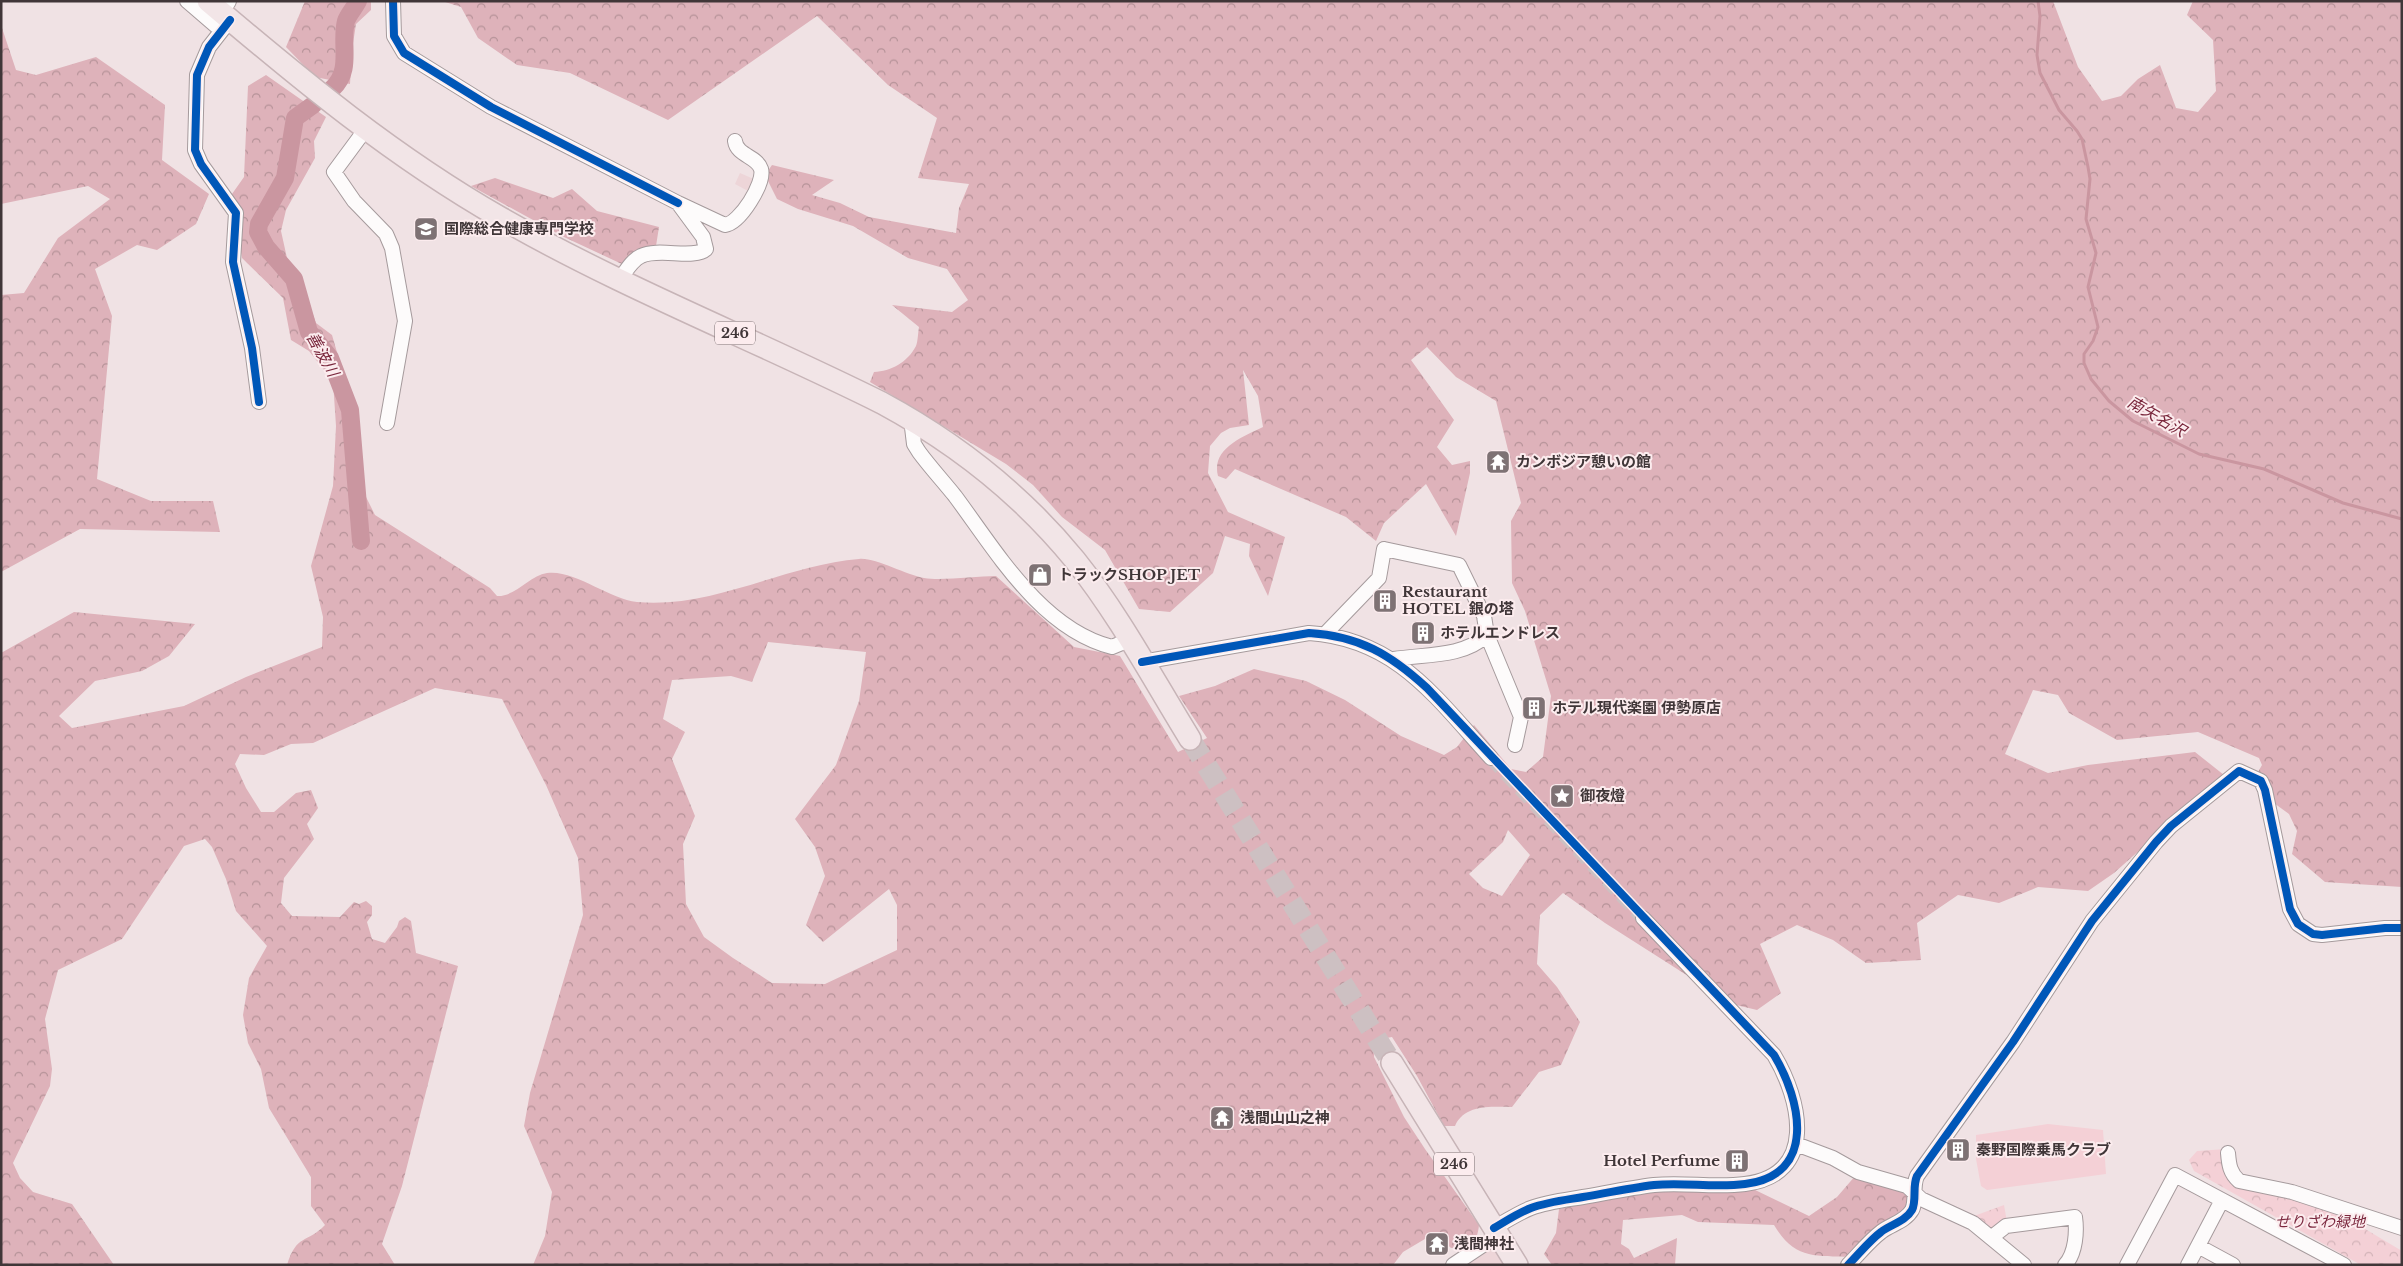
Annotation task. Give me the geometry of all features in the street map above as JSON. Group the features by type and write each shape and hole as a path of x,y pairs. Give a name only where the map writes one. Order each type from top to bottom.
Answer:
{"highway":[{"name":"246","path":"221,13 322,98 365,130 402,156 501,218 620,279 855,389 912,419 967,456 1016,496 1049,530 1091,582 1190,739"},
{"name":"246","path":"1392,1063 1517,1265"}],"street":[{"path":"187,1 221,13 197,75 195,150 200,164 236,213 234,262 252,348 259,402"},
{"path":"393,1 394,36 404,53 491,107 678,203 725,225 738,218 760,182 761,172 758,164 737,149 735,141"},
{"path":"365,130 334,172 354,201 386,234 392,248 405,320 387,423"},
{"path":"620,279 640,256 658,252 700,253 706,249 703,237 678,203"},
{"path":"912,419 914,444 919,452 954,496 987,543 1025,589 1066,625 1087,636 1112,647 1129,640"},
{"path":"1325,634 1379,578 1384,549 1459,565 1484,616 1487,635 1521,718 1515,745"},
{"path":"1142,662 1289,635 1325,634 1365,645 1394,659 1427,688 1491,758"},
{"path":"1394,659 1458,651 1474,645 1487,635"},
{"path":"1848,1265 1882,1231 1906,1218 1914,1207 1914,1183 1924,1166 2013,1042 2092,921 2166,831 2239,771 2261,781 2265,790 2290,909 2303,929 2322,935 2402,928"},
{"path":"1453,1265 1496,1231 1531,1208 1614,1191 1656,1185 1745,1184 1756,1182 1774,1174 1787,1164 1796,1144 1797,1118 1785,1076 1774,1055 1643,918"},
{"path":"1796,1144 1833,1158 1858,1172 1907,1186 1921,1199 1973,1223 2024,1265"},
{"path":"2228,1153 2228,1165 2233,1176 2239,1181 2292,1192 2402,1228"},
{"path":"2127,1265 2174,1175 2344,1265"},
{"path":"2188,1265 2222,1200"},
{"path":"1992,1237 2006,1226 2075,1217 2077,1232 2069,1261 2065,1265"},
{"path":"2198,1246 2233,1265"}],"shaded area":[{"path":"740,173 756,180 750,192 735,184"},
{"path":"1492,1245 1504,1265 1459,1265"}],"green space":[{"path":"305,1 371,1 371,10 356,24 350,84 315,77 286,47"},
{"path":"442,1 2053,1 2078,67 2102,101 2121,96 2138,79 2160,65 2176,108 2198,112 2216,91 2213,40 2187,15 2193,1 2402,1 2402,887 2325,882 2292,854 2297,831 2289,814 2267,798 2255,777 2262,765 2259,758 2198,732 2117,740 2069,713 2058,695 2033,690 2005,754 2048,773 2088,765 2195,752 2224,775 2114,873 2088,891 2038,887 1999,903 1958,895 1917,923 1921,960 1866,963 1833,940 1797,925 1760,944 1781,993 1757,1010 1732,1004 1605,923 1563,893 1540,915 1537,964 1557,987 1580,1022 1561,1065 1539,1072 1512,1107 1487,1107 1472,1110 1459,1119 1455,1126 1444,1126 1417,1076 1392,1037 1375,1040 1374,1057 1404,1117 1479,1225 1474,1241 1467,1245 1451,1248 1435,1233 1403,1252 1393,1265 533,1265 545,1236 552,1192 524,1126 530,1093 583,915 578,858 546,785 502,699 435,688 313,743 291,744 264,755 240,754 235,764 246,788 261,812 274,812 296,793 311,790 318,808 307,824 314,839 284,878 281,903 292,916 340,917 354,902 359,904 366,901 372,906 372,915 367,922 372,939 385,943 397,927 399,921 405,917 411,921 416,953 458,966 402,1186 382,1244 395,1265 287,1265 299,1243 319,1231 325,1225 311,1206 311,1177 269,1108 261,1069 248,1043 243,1015 249,978 267,946 236,911 226,879 212,847 205,839 184,846 122,939 58,970 45,1019 52,1069 50,1086 13,1163 20,1178 33,1192 72,1204 114,1265 1,1265 1,653 74,612 195,624 169,656 142,671 95,681 59,716 72,728 184,706 246,677 322,647 323,617 311,566 333,486 336,426 333,381 309,351 291,340 283,298 242,258 232,194 244,177 248,86 266,75 326,117 314,141 315,158 286,210 281,231 287,258 303,288 316,323 332,335 343,373 361,487 375,515 490,588 497,596 510,593 540,575 557,573 569,575 626,600 665,602 721,593 803,569 859,559 881,563 924,578 996,576 1074,647 1120,656 1178,752 1207,738 1179,696 1215,686 1254,669 1306,681 1345,700 1401,736 1444,755 1457,747 1474,725 1511,769 1526,772 1543,757 1551,696 1525,611 1512,583 1511,521 1521,503 1496,401 1456,377 1427,347 1411,360 1454,420 1437,447 1452,465 1470,461 1470,473 1456,536 1426,484 1384,523 1376,541 1346,517 1235,469 1226,479 1218,476 1219,458 1224,451 1246,435 1263,427 1258,396 1243,370 1249,425 1230,428 1221,433 1210,446 1208,473 1228,512 1285,537 1268,596 1249,556 1250,544 1225,536 1213,573 1170,612 1139,609 1105,550 1062,517 1033,485 1006,464 870,382 874,372 898,365 908,357 917,344 919,327 892,305 952,312 968,300 947,269 908,258 853,226 798,209 777,199 765,175 772,165 834,180 812,195 840,203 869,217 956,233 959,208 969,184 918,178 937,118 888,85 817,16 668,120 570,73 517,65 478,38 461,7","holes":["768,642 866,652 859,701 836,765 795,819 815,847 825,876 806,925 823,942 889,889 897,905 897,950 825,984 772,983 704,937 686,904 683,844 695,816 672,759 685,732 663,719 672,680 731,676 752,682","1508,830 1530,855 1502,896 1483,888 1469,874 1503,842"]},
{"path":"1,25 16,70 36,75 96,57 165,105 162,160 209,194 196,224 157,250 137,245 95,269 112,316 97,479 151,501 213,501 220,532 80,529 1,572 1,295 24,293 58,238 110,199 88,186 1,204"},
{"path":"495,178 553,198 572,189 597,211 659,227 656,246 624,265 564,237 471,186"},
{"path":"2048,1124 2103,1130 2106,1174 1987,1190 1981,1186 1976,1159 1976,1135"},
{"name":"せりざわ緑地","path":"2226,1149 2231,1175 2325,1205 2402,1251 2402,1260 2399,1265 2361,1265 2194,1171 2189,1160 2197,1151"},
{"path":"1856,1175 1907,1193 1910,1203 1907,1209 1850,1257 1816,1255 1798,1250 1789,1244 1774,1225 1698,1222 1682,1215 1623,1220 1621,1244 1629,1249 1634,1258 1677,1238 1675,1265 1552,1265 1544,1254 1556,1233 1559,1209 1635,1192 1751,1188 1809,1216 1837,1197"},
{"path":"2004,1205 2007,1222 1991,1229 1974,1216"}],"waterway":[{"name":"善波川","path":"332,89 338,82 344,65 346,21 358,1"},
{"name":"南矢名沢","path":"2038,1 2040,16 2037,55 2040,73 2059,110 2082,139 2090,179 2086,219 2096,253 2088,287 2098,327 2093,341 2084,354 2084,363 2091,379 2109,401 2133,421 2199,454 2264,469 2343,503 2402,519"},
{"name":"善波川","path":"313,105 295,118 285,178 259,224 258,232 266,247 294,279 309,332 330,358 350,410 361,541"}],"tunnel":[{"path":"1190,739 1392,1063"},
{"path":"1491,758 1643,918"}],"cycle path":[{"path":"393,1 394,36 404,53 491,107 678,203"},
{"path":"230,20 209,47 197,75 195,150 201,164 236,213 233,262 252,348 259,402"},
{"path":"1142,662 1309,633 1343,638 1387,656 1427,688 1774,1055 1784,1073 1791,1093 1796,1113 1797,1133 1793,1151 1784,1166 1768,1178 1734,1185 1654,1185 1556,1201 1526,1210 1494,1228"},
{"path":"1848,1265 1868,1243 1885,1229 1906,1217 1912,1210 1917,1176 2013,1042 2092,921 2171,826 2239,771 2261,781 2265,790 2290,909 2298,924 2313,934 2322,935 2402,928"}],"place":[{"name":"国際総合健康専門学校","path":"426,229"},
{"name":"カンボジア憩いの館","path":"1498,462"},
{"name":"トラックSHOP JET","path":"1040,575"},
{"name":"Restaurant HOTEL 銀の塔","path":"1385,601"},
{"name":"ホテルエンドレス","path":"1423,633"},
{"name":"ホテル現代楽園 伊勢原店","path":"1534,708"},
{"name":"御夜燈","path":"1562,796"},
{"name":"浅間山山之神","path":"1222,1118"},
{"name":"秦野国際乗馬クラブ","path":"1958,1150"},
{"name":"Hotel Perfume","path":"1737,1161"},
{"name":"浅間神社","path":"1437,1244"}]}
